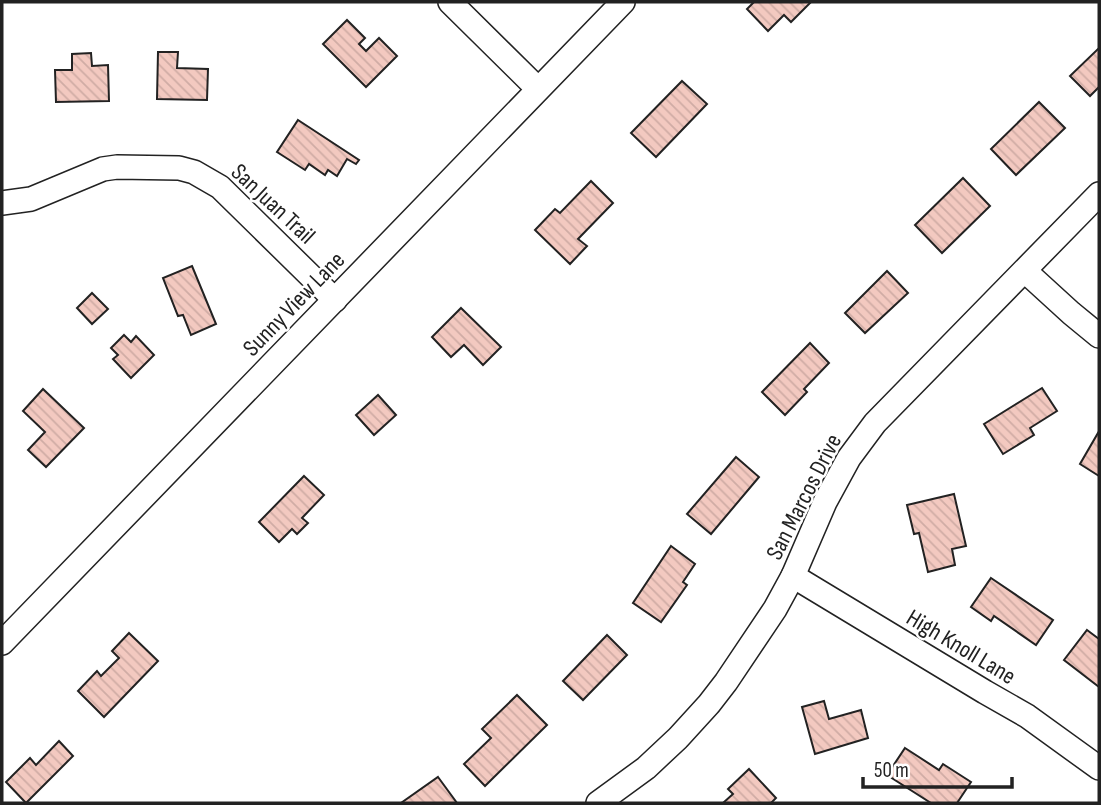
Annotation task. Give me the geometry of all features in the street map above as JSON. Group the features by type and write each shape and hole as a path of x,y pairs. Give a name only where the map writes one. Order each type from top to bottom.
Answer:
{"street":[{"path":"450,2 538,89"},
{"name":"Sunny View Lane","path":"2,643 623,2"},
{"name":"San Juan Trail","path":"2,203 31,199 103,169 179,168 194,172 220,187 335,300"},
{"name":"San Marcos Drive","path":"598,803 646,768 678,738 726,682 775,609 793,576 825,502 849,458 875,423 1099,194"},
{"path":"1026,271 1099,336"},
{"name":"High Knoll Lane","path":"793,576 1027,716 1099,768"}],"building":[{"path":"754,2 811,2 791,22 784,15 768,31 747,9"},
{"path":"347,20 365,38 359,44 366,51 379,38 397,56 366,87 323,44"},
{"path":"1099,48 1099,87 1090,96 1070,76"},
{"path":"158,52 178,52 177,68 208,69 207,100 157,99"},
{"path":"91,53 92,66 108,65 109,101 56,102 55,70 72,70 72,54"},
{"path":"682,81 707,104 656,157 631,133"},
{"path":"1039,102 1065,128 1016,175 991,149"},
{"path":"298,120 359,160 356,164 347,159 337,176 328,170 325,175 309,164 305,170 277,152"},
{"path":"963,178 990,206 942,253 915,225"},
{"path":"591,181 613,203 578,239 587,246 570,264 535,230 555,209 560,213"},
{"path":"192,266 216,324 191,335 183,315 178,316 163,278"},
{"path":"887,271 908,293 865,333 845,313"},
{"path":"92,293 108,309 92,324 77,308"},
{"path":"461,308 501,347 483,365 464,345 451,357 432,337"},
{"path":"124,335 131,342 136,336 154,355 131,378 113,359 118,355 111,348"},
{"path":"810,343 829,363 804,389 807,392 785,415 762,392"},
{"path":"1042,388 1057,411 1030,428 1034,435 1003,454 984,424"},
{"path":"43,389 84,428 46,467 28,450 45,432 23,411"},
{"path":"378,395 396,415 374,435 356,415"},
{"path":"1099,434 1099,476 1080,464"},
{"path":"736,457 759,477 711,534 687,514"},
{"path":"304,476 324,495 302,518 308,523 297,534 292,529 279,542 259,522"},
{"path":"954,494 966,546 952,549 955,565 928,572 919,533 914,534 907,505"},
{"path":"671,546 695,564 683,582 687,585 661,622 633,603"},
{"path":"991,578 1053,620 1036,645 994,616 991,621 971,607"},
{"path":"1087,630 1099,639 1099,687 1064,660"},
{"path":"129,633 158,661 104,717 78,691 97,671 101,676 119,658 112,651"},
{"path":"607,635 627,655 583,700 563,681"},
{"path":"517,695 547,725 485,786 464,764 491,738 482,729"},
{"path":"824,701 829,719 861,710 868,738 815,754 802,707"},
{"path":"59,741 73,756 26,803 6,782 30,758 36,765"},
{"path":"905,748 939,770 943,764 971,782 957,803 931,803 887,775"},
{"path":"749,769 776,798 771,803 723,803 733,794 728,789"},
{"path":"438,777 457,803 401,803"}]}
